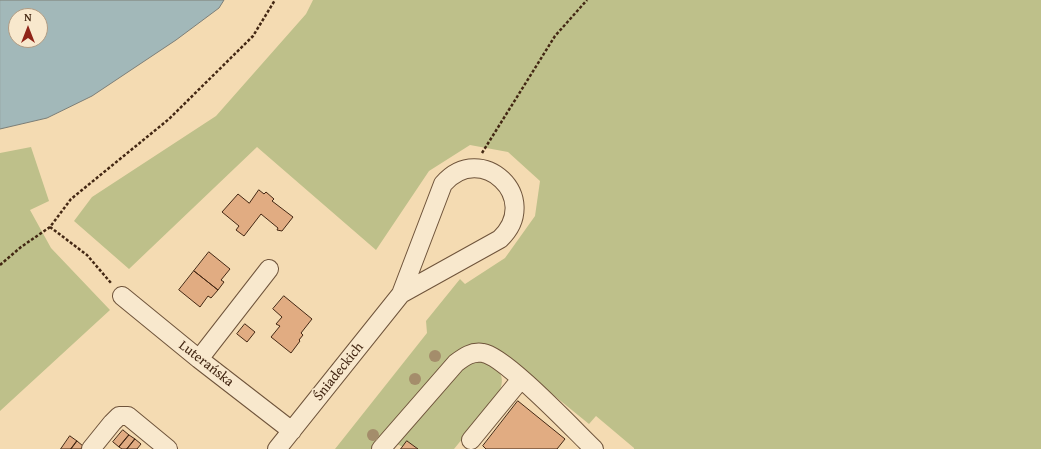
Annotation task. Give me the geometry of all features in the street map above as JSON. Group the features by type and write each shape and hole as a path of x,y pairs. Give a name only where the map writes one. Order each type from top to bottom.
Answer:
{"street":[{"path":"472,168 486,170 503,180 510,188 515,207 509,229 500,239 401,294 440,189 446,180 455,174 472,168"},
{"path":"200,359 269,269"},
{"name":"Śniadeckich","path":"277,449 401,294"},
{"name":"Luterańska","path":"122,296 292,431"},
{"path":"381,449 456,363 468,354 483,352 494,357 522,379 586,446"},
{"path":"472,440 522,379"},
{"path":"91,449 119,416 128,416 168,449"}],"path":[{"path":"0,265 21,247 50,227 71,199 169,119 211,80 253,36 274,0"},
{"path":"472,168 554,36 587,0"},
{"path":"50,227 87,255 122,296"}],"green space":[{"path":"313,0 1041,0 1041,449 634,449 596,416 589,424 514,363 483,345 373,449 335,449 427,333 426,321 460,279 465,284 505,258 535,216 540,181 508,152 470,145 429,171 376,250 257,147 129,269 74,221 92,197 216,116 306,14"},
{"path":"31,147 49,201 30,210 51,248 110,310 0,411 0,153"},
{"path":"481,358 500,372 502,382 501,388 498,395 454,449 418,449 407,441 403,447 397,444 460,364"}],"shaded area":[{"path":"0,0 224,0 219,8 176,40 92,96 47,118 0,129"}],"building":[{"path":"259,190 264,194 266,192 274,199 272,201 293,217 282,231 277,230 278,228 261,214 244,236 236,230 239,226 222,212 238,194 249,203"},
{"path":"209,252 230,269 221,280 224,282 218,290 194,271"},
{"path":"194,271 218,290 211,298 208,296 200,307 179,290"},
{"path":"284,296 312,319 301,333 303,335 299,340 300,341 291,353 271,337 280,326 276,324 282,317 273,309"},
{"path":"245,324 255,332 247,342 237,334"},
{"path":"518,401 565,439 557,449 486,449 483,446"},
{"path":"123,430 129,435 119,447 113,442"},
{"path":"129,435 135,439 127,449 122,449 119,447"},
{"path":"70,436 77,441 71,449 61,449"},
{"path":"135,439 141,444 137,449 127,449"},
{"path":"77,441 83,446 81,449 71,449"},
{"path":"407,441 418,449 401,449"}]}
